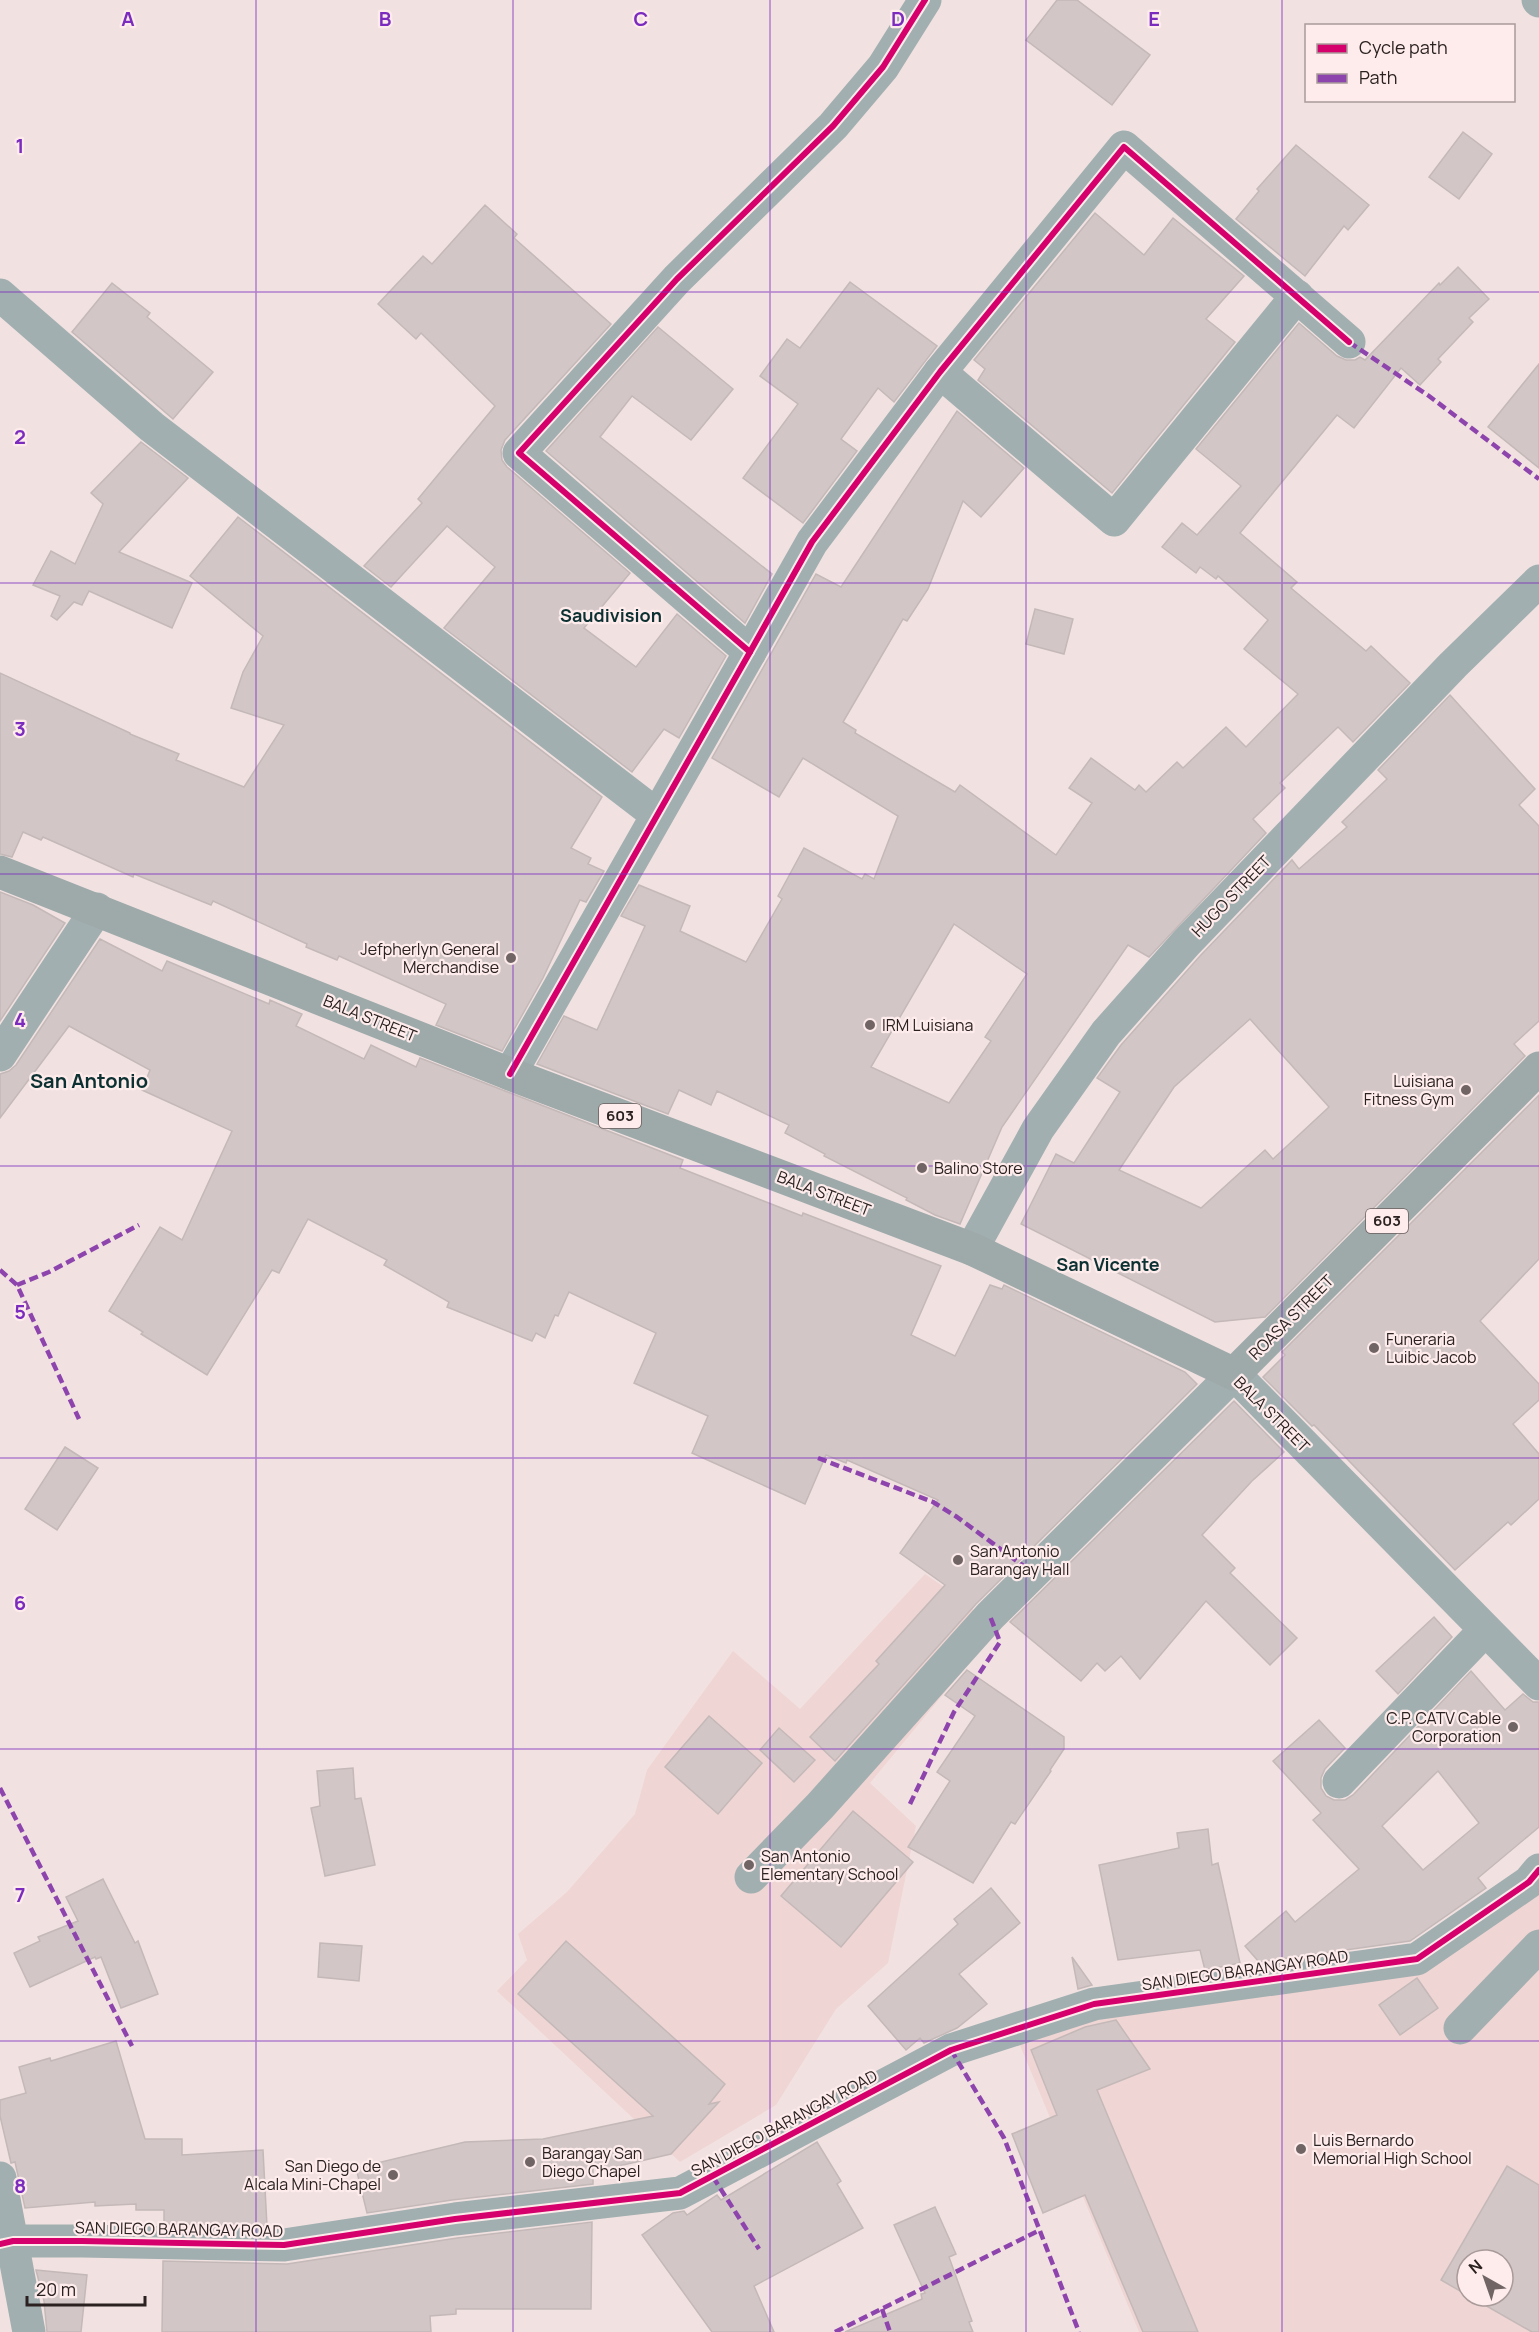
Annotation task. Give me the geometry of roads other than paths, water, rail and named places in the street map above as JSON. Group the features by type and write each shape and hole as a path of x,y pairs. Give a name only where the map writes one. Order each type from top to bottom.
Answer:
{"main road":[{"name":"BALA STREET","path":"0,872 510,1074 972,1249 1234,1374"},
{"name":"ROASA STREET","path":"1234,1374 1539,1068"}],"street":[{"path":"750,652 519,453 677,279 833,126 882,67 925,0"},
{"path":"510,1074 812,542 940,372 1124,147 1349,342"},
{"path":"0,295 152,427 657,815"},
{"path":"940,372 1114,520 1296,296"},
{"name":"HUGO STREET","path":"972,1249 1038,1129 1106,1033 1193,935 1453,665 1539,581"},
{"path":"0,1055 97,909"},
{"name":"ROASA STREET","path":"751,1877 820,1806 990,1617 1234,1374"},
{"name":"BALA STREET","path":"1234,1374 1539,1684"},
{"path":"1339,1782 1485,1630"},
{"name":"SAN DIEGO BARANGAY ROAD","path":"7,2243 284,2245 455,2219 680,2193 951,2050 1094,2004 1417,1959 1529,1882 1539,1870"},
{"path":"1460,2028 1539,1946"},
{"path":"0,2178 7,2243 30,2332"}],"place":[{"name":"Jefpherlyn General Merchandise","path":"511,958"},
{"name":"IRM Luisiana","path":"870,1025"},
{"name":"Luisiana Fitness Gym","path":"1466,1090"},
{"name":"Balino Store","path":"922,1168"},
{"name":"Funeraria Luibic Jacob","path":"1374,1348"},
{"name":"San Antonio Barangay Hall","path":"958,1560"},
{"name":"C.P. CATV Cable Corporation","path":"1513,1727"},
{"name":"San Antonio Elementary School","path":"749,1865"},
{"name":"Luis Bernardo Memorial High School","path":"1301,2149"},
{"name":"Barangay San Diego Chapel","path":"530,2162"},
{"name":"San Diego de Alcala Mini-Chapel","path":"393,2175"}],"district":[{"name":"Saudivision","path":"611,616"},
{"name":"San Antonio","path":"89,1081"},
{"name":"San Vicente","path":"1108,1265"}]}
